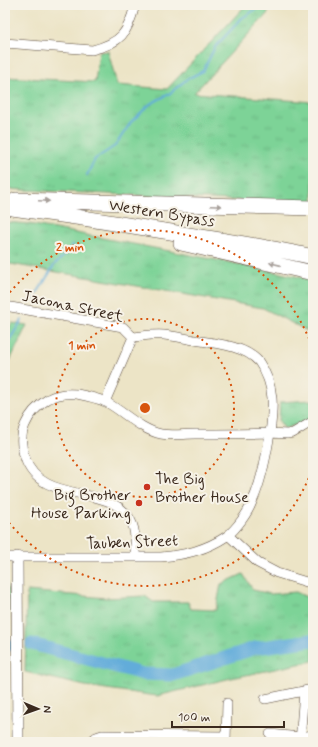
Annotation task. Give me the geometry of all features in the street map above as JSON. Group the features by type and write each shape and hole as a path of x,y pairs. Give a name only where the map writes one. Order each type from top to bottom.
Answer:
{"highway":[{"path":"5,200 313,208"},
{"name":"Western Bypass","path":"5,207 53,213 275,249 313,257"},
{"path":"53,213 313,273"}],"street":[{"path":"5,43 92,50 112,44 120,39 132,18 135,5"},
{"name":"Jacona Street","path":"5,306 123,328 133,337"},
{"name":"Tauben Street","path":"5,558 161,557 184,555 198,551 228,535 246,513 257,491 270,433 272,400 270,386 259,362 244,351 230,346 163,335 133,337"},
{"path":"105,402 133,337"},
{"path":"135,557 134,530 129,517 122,509 110,502 46,484 32,471 22,451 21,438 30,412 55,395 70,393 89,396 105,402 145,427 162,434 287,434 293,433 313,421"},
{"path":"228,535 258,563 277,572 313,584"},
{"path":"17,557 18,742"},
{"path":"266,699 308,690 300,739"},
{"path":"90,742 96,737 102,735 156,739 226,739 227,703"},
{"path":"270,734 300,739 313,735"}],"green space":[{"path":"246,5 266,5 269,8 268,13 194,93 313,102 313,204 5,189 5,77 95,82 99,52 108,51 117,85 167,89"},
{"path":"5,222 29,224 313,280 313,334 263,308 5,263"},
{"path":"12,323 27,325 5,371 5,332"},
{"path":"313,400 313,418 285,429 279,421 280,402"},
{"path":"243,574 253,590 271,594 296,592 313,600 313,661 227,679 157,696 85,686 25,672 27,591 106,598 145,596 153,602 188,602 191,609 216,610 221,584"},
{"path":"5,578 9,593 8,662 5,661"}],"waterway":[{"path":"87,175 95,159 115,146 131,122 150,104 169,94 187,79 203,71 215,47 242,18 258,8 260,5"},
{"path":"33,300 55,264 65,255 72,245"},
{"path":"5,347 22,320"},
{"path":"32,644 143,674 173,675 255,648 313,640"}],"place":[{"name":"The Big Brother House","path":"147,487"},
{"name":"Big Brother House Parking","path":"139,503"}]}
